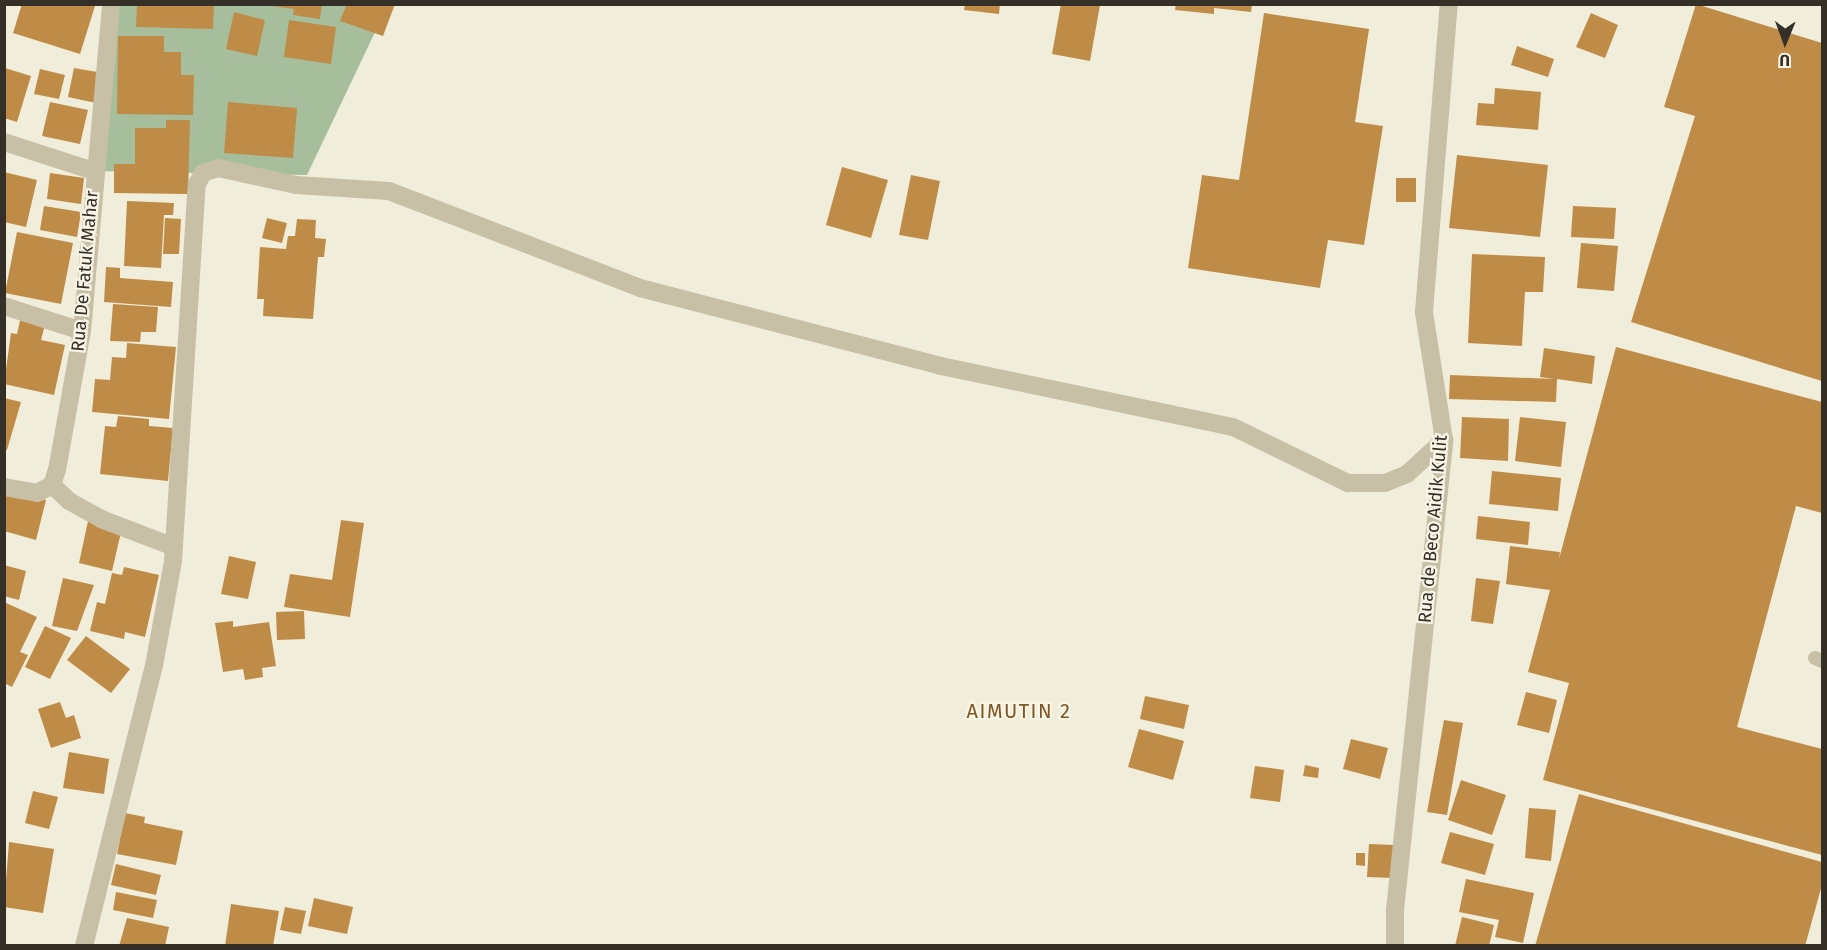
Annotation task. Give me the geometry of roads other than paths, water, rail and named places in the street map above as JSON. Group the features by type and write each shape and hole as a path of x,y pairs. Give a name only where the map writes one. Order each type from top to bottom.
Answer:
{"street":[{"name":"Rua De Fatuk Mahar","path":"52,485 82,331 94,171 111,4"},
{"name":"Rua de Beco Aidik Kulit","path":"1395,945 1395,910 1444,440 1424,312 1449,4"},
{"path":"4,142 94,171"},
{"path":"84,945 154,666 174,547 197,184 203,173 218,168 296,185 389,192 640,288 941,366 1233,427 1348,483 1385,483 1407,474 1444,440"},
{"path":"4,306 82,331"},
{"path":"4,487 37,493 52,485 69,501 101,519 174,547"}],"district":[{"name":"AIMUTIN 2","path":"1019,711"}]}
